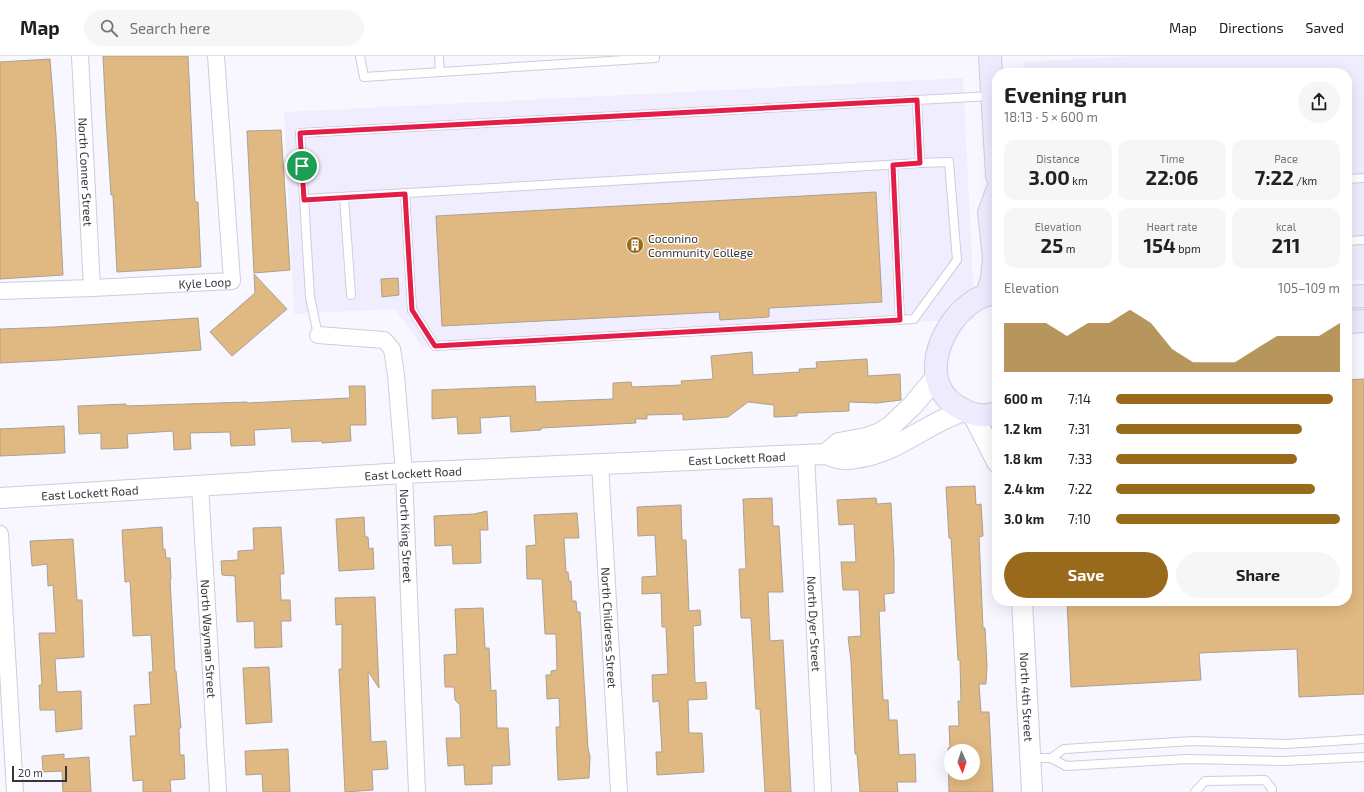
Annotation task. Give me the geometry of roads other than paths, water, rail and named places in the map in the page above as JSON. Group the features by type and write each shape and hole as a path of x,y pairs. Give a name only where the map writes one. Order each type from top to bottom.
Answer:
{"main road":[{"path":"990,56 992,83"},
{"path":"992,205 989,213 992,240"},
{"path":"992,278 992,294 977,298 958,314 948,328 942,340 938,354 937,376 939,385 946,398 968,412 983,415 992,414"},
{"path":"1352,297 1364,296"},
{"path":"1352,322 1364,321"}],"street":[{"name":"North Conner Street","path":"80,56 92,288"},
{"name":"Kyle Loop","path":"0,291 232,281 216,56"},
{"name":"North King Street","path":"318,335 384,340 392,349 396,375 404,473 417,792"},
{"path":"826,454 839,443 866,438 878,434 891,426 913,406 937,376"},
{"path":"968,412 992,453"},
{"name":"East Lockett Road","path":"0,498 404,473 826,454 843,459 864,457 882,452 900,444 950,415 968,412"},
{"name":"North Dyer Street","path":"806,455 824,792"},
{"name":"North Childress Street","path":"600,464 619,792"},
{"name":"North Wayman Street","path":"200,486 218,792"},
{"path":"0,534 15,792"},
{"name":"North 4th Street","path":"1022,606 1032,792"}],"lane":[{"path":"360,56 364,77 655,58 655,56"},
{"path":"438,56 440,72"},
{"path":"920,163 917,100 992,96"},
{"name":"North King Street","path":"318,335 310,297 300,133 917,100"},
{"path":"304,200 920,163 949,162 957,260 914,319 435,346 412,310 405,194"},
{"path":"893,165 900,320"},
{"path":"1352,179 1364,178"},
{"path":"344,197 351,295"},
{"path":"1352,241 1364,240"},
{"path":"1051,758 1064,748 1193,741 1286,744 1364,739"},
{"path":"1030,758 1051,758 1066,766 1187,759 1283,761 1364,757"},
{"path":"1195,792 1205,780 1265,780 1272,789 1272,792"}],"place":[{"name":"Coconino Community College","path":"635,245"}]}
